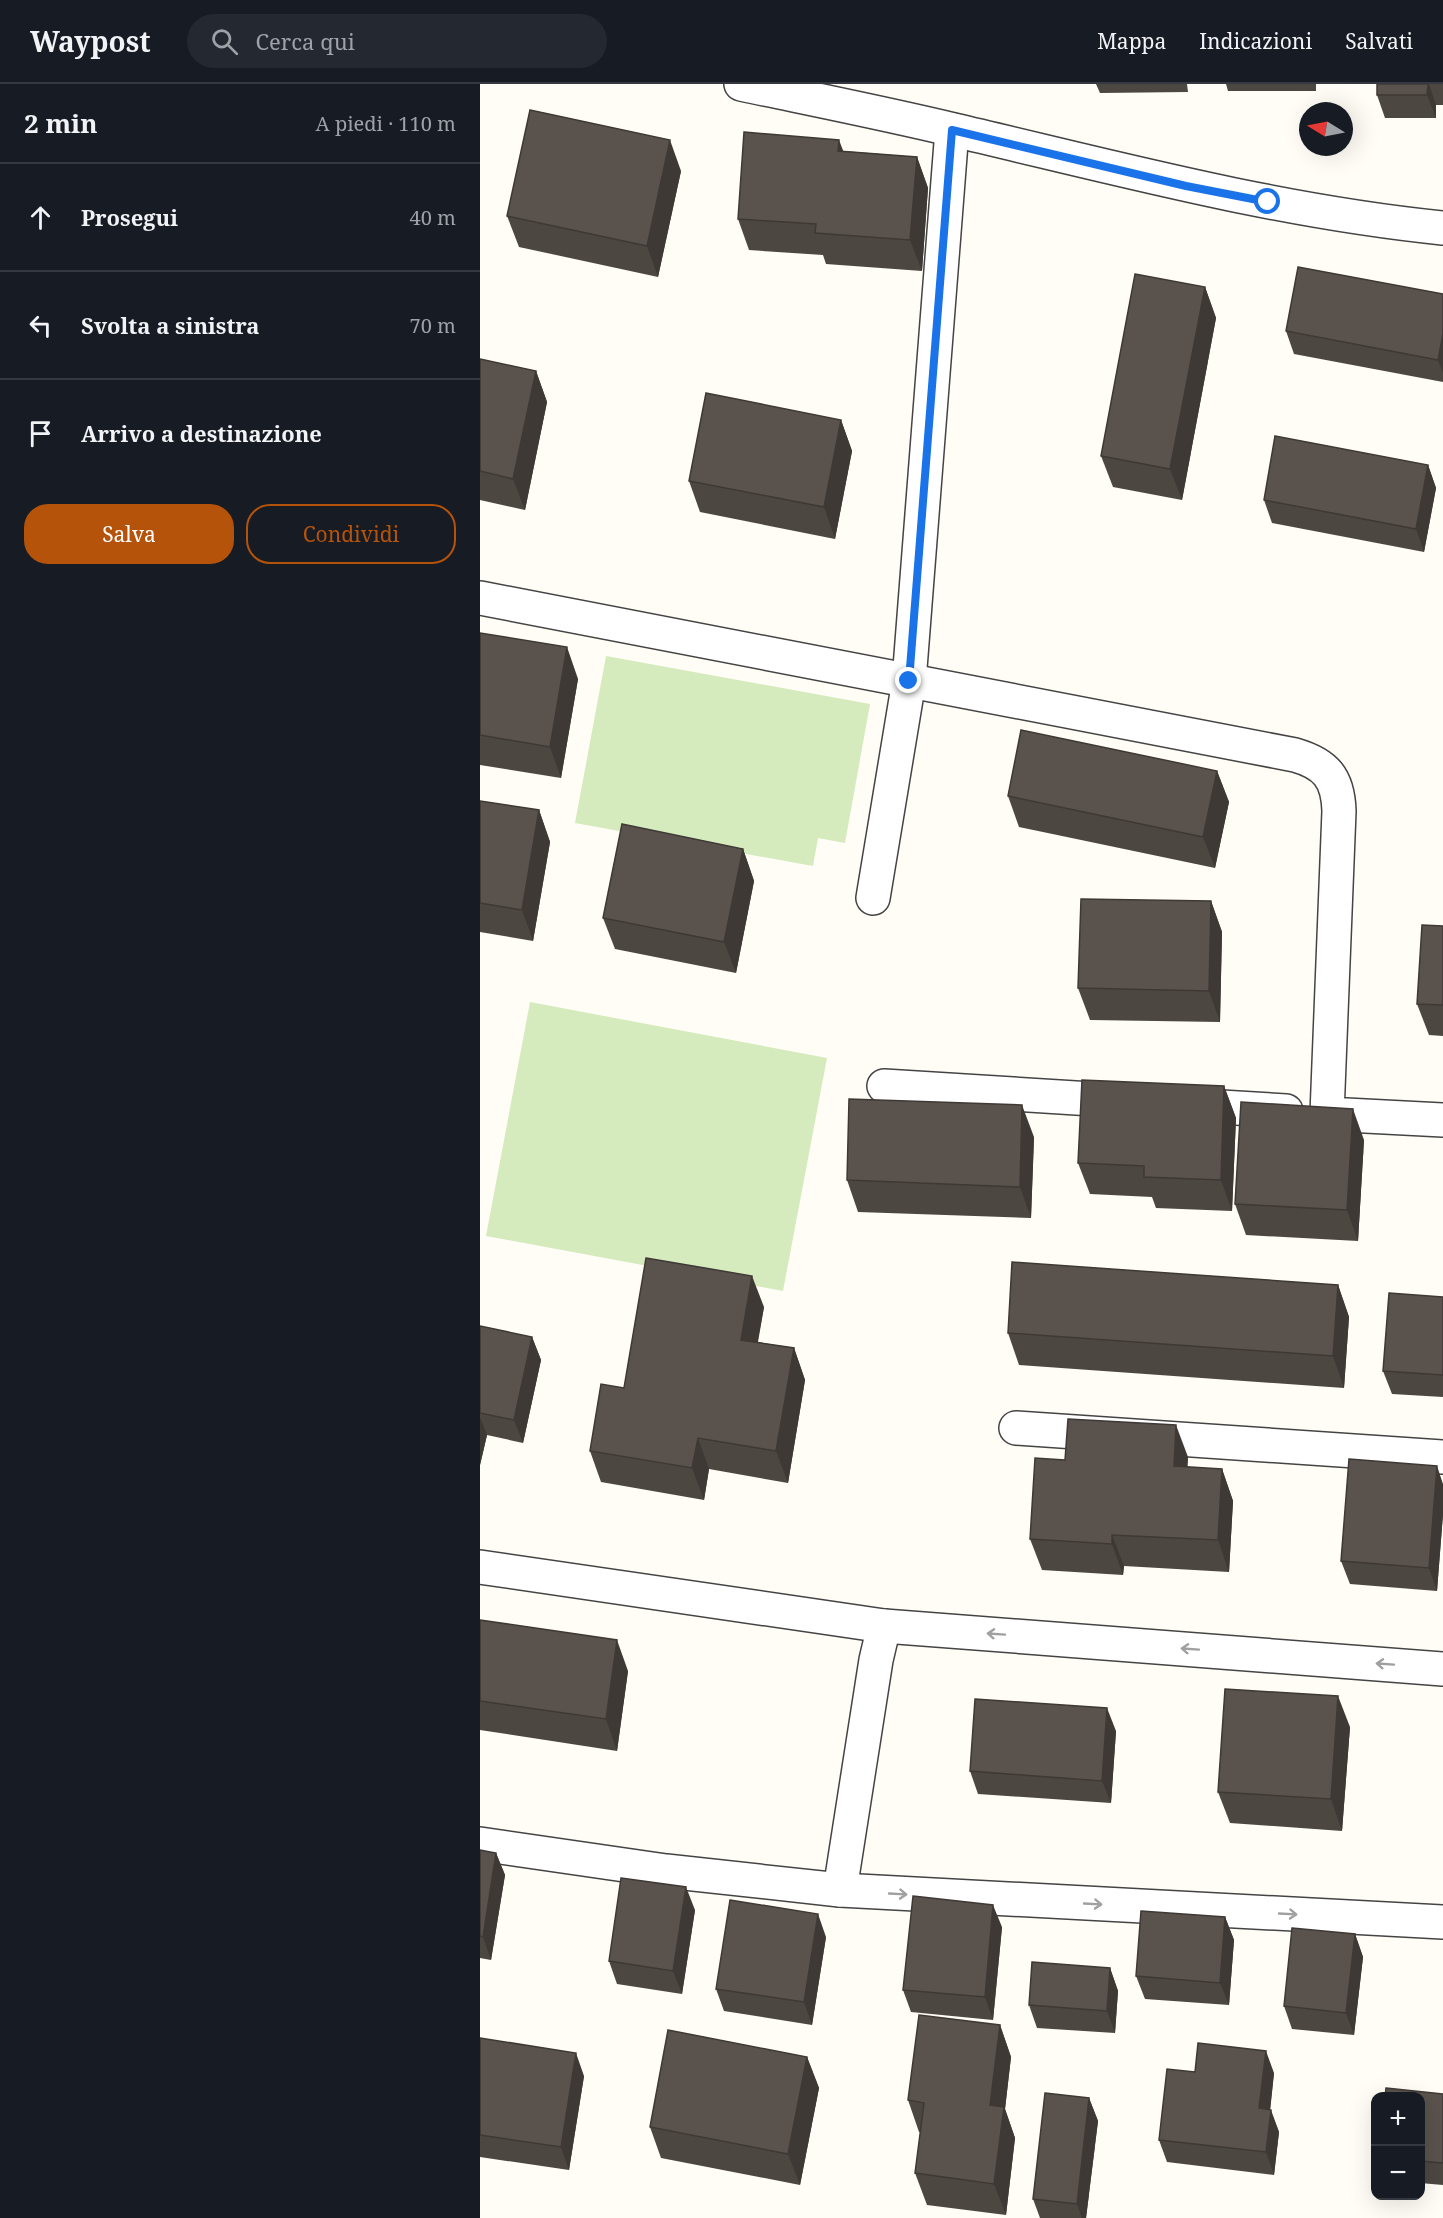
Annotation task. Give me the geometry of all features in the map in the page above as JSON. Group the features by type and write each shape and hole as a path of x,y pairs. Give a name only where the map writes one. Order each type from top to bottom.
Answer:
{"street":[{"path":"741,84 952,130 1228,195 1352,217 1443,228"},
{"path":"873,898 909,681 952,130"},
{"path":"480,598 1294,755 1319,765 1330,775 1336,786 1339,811 1327,1114"},
{"path":"884,1086 1443,1120"},
{"path":"1016,1428 1443,1457"},
{"path":"480,1567 884,1626 1443,1669"},
{"path":"840,1890 876,1660 884,1626"},
{"path":"480,1844 666,1871 840,1890 1443,1922"}],"green space":[{"path":"606,656 870,704 845,843 818,838 813,866 575,823"},
{"path":"530,1002 827,1058 783,1291 486,1236"}],"building":[{"path":"1377,84 1428,84 1427,95 1377,95"},
{"path":"530,110 670,140 647,246 507,216"},
{"path":"744,132 839,140 838,151 917,157 910,240 815,233 816,224 738,219"},
{"path":"1298,267 1443,294 1443,334 1438,360 1286,331"},
{"path":"1135,274 1205,287 1170,469 1101,456"},
{"path":"480,359 536,371 513,479 480,471"},
{"path":"706,393 841,420 824,507 689,481"},
{"path":"1275,436 1428,465 1416,529 1264,500"},
{"path":"480,633 567,647 550,747 480,735"},
{"path":"1021,730 1217,771 1203,837 1008,796"},
{"path":"480,801 539,810 522,910 480,903"},
{"path":"622,824 743,849 724,942 603,918"},
{"path":"1081,899 1211,901 1209,991 1078,988"},
{"path":"1422,925 1443,926 1443,1005 1417,1004"},
{"path":"1082,1080 1224,1086 1221,1180 1144,1177 1144,1166 1078,1163"},
{"path":"849,1099 1022,1105 1020,1187 847,1180"},
{"path":"1241,1102 1353,1109 1347,1210 1235,1204"},
{"path":"646,1258 752,1276 741,1340 794,1348 776,1451 698,1438 692,1468 590,1451 601,1384 624,1388"},
{"path":"1012,1262 1338,1285 1333,1356 1008,1333"},
{"path":"1389,1293 1443,1297 1443,1375 1383,1371"},
{"path":"480,1326 532,1337 514,1420 480,1413"},
{"path":"1068,1419 1176,1425 1174,1466 1222,1469 1218,1540 1112,1535 1112,1544 1030,1539 1035,1458 1065,1460"},
{"path":"1349,1459 1437,1466 1429,1568 1341,1561"},
{"path":"480,1620 617,1640 606,1719 480,1701"},
{"path":"1225,1689 1338,1696 1331,1799 1218,1792"},
{"path":"975,1699 1107,1708 1102,1781 970,1771"},
{"path":"480,1850 496,1853 483,1937 480,1936"},
{"path":"621,1878 686,1887 673,1971 609,1961"},
{"path":"913,1896 993,1905 985,1997 903,1990"},
{"path":"730,1900 818,1914 804,2002 716,1989"},
{"path":"1141,1911 1225,1917 1220,1983 1136,1976"},
{"path":"1292,1928 1355,1934 1346,2013 1284,2006"},
{"path":"1032,1962 1110,1968 1107,2011 1029,2005"},
{"path":"919,2015 1000,2025 990,2105 1004,2107 994,2184 915,2173 924,2103 908,2100"},
{"path":"668,2030 807,2057 788,2154 650,2127"},
{"path":"480,2038 576,2053 561,2147 480,2135"},
{"path":"1198,2043 1266,2051 1259,2108 1271,2110 1266,2152 1159,2140 1167,2069 1195,2072"},
{"path":"1386,2088 1424,2092 1386,2092"},
{"path":"1425,2092 1443,2094 1443,2163 1425,2161"},
{"path":"1045,2093 1089,2098 1077,2204 1033,2199"}],"route":[{"path":"909,681 952,130 1186,186 1268,202"}]}
